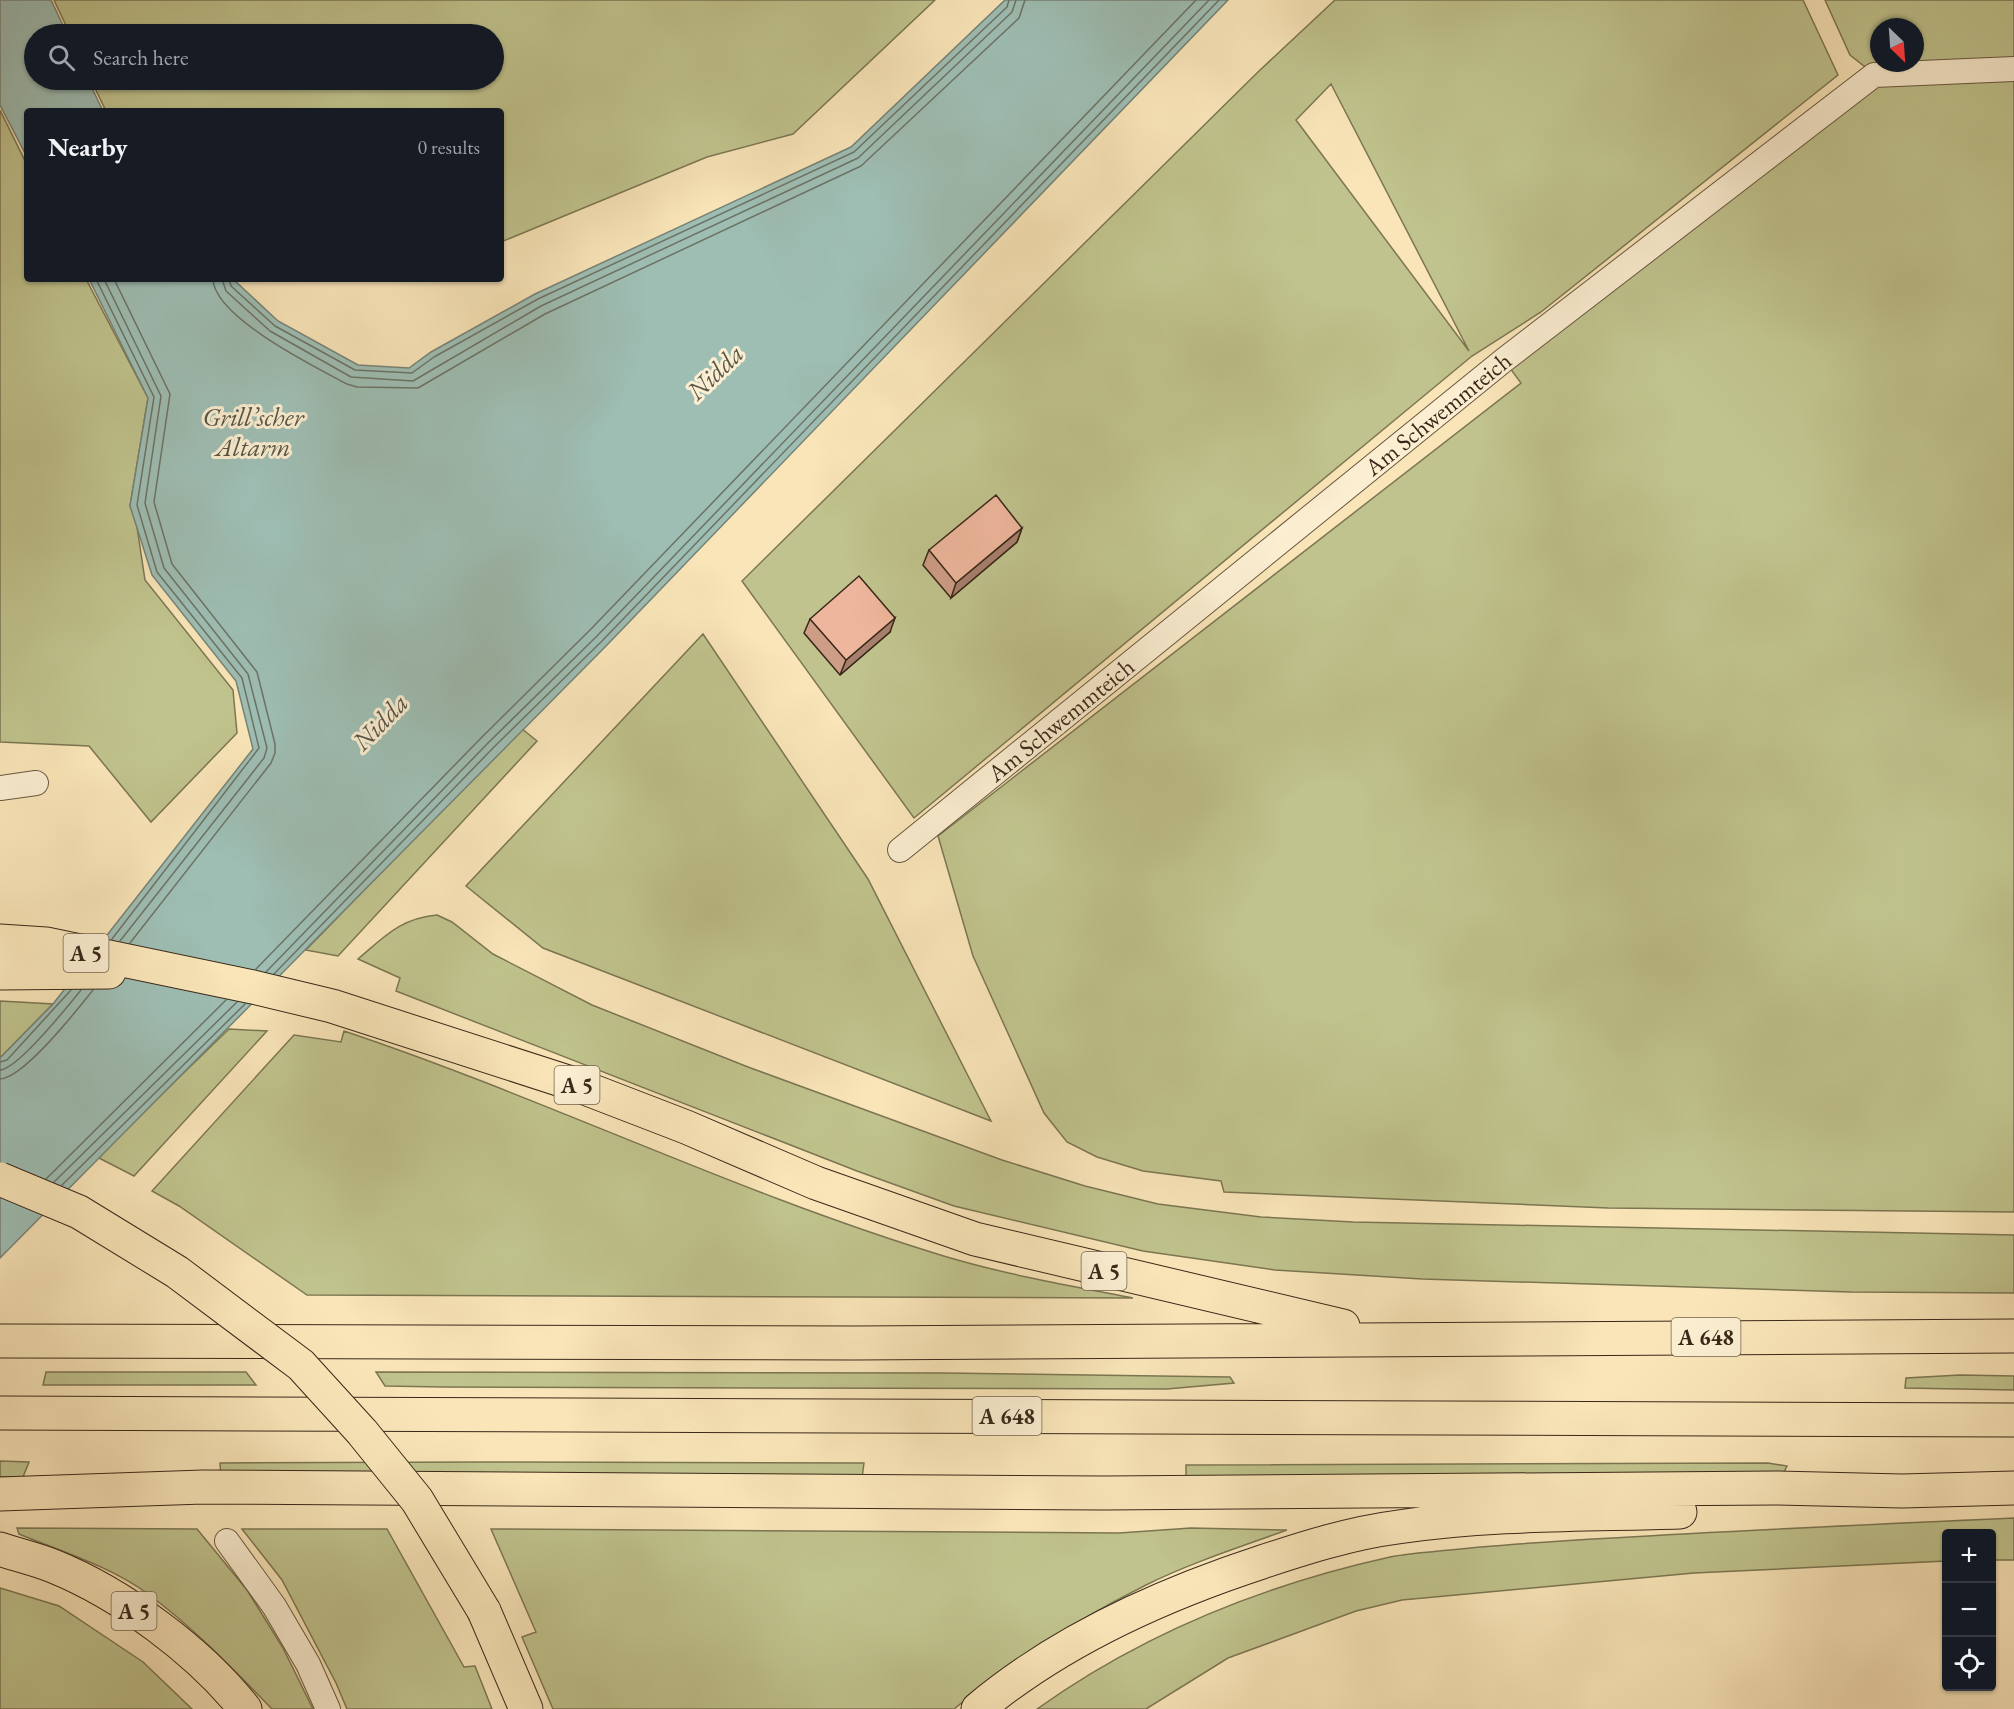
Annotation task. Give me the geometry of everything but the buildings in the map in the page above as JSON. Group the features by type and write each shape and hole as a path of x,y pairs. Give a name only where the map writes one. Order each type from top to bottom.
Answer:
{"highway":[{"name":"A 5","path":"0,940 46,944 171,972 253,987 332,1006 577,1085 686,1127 816,1183 975,1239 1397,1338"},
{"name":"A 5","path":"0,973 171,972"},
{"path":"0,1179 79,1212 177,1272 301,1365 362,1432 417,1500 484,1611 526,1709"},
{"name":"A 648","path":"0,1341 866,1343 2014,1336"},
{"name":"A 648","path":"0,1413 2014,1420"},
{"path":"0,1494 203,1487 1104,1493 1776,1488 1902,1491 2014,1488"},
{"path":"978,1709 1002,1689 1092,1632 1197,1583 1324,1541 1399,1527 1510,1518 1774,1508 1902,1491"},
{"name":"A 5","path":"0,1549 53,1566 117,1599 178,1644 231,1691 245,1709"}],"lane":[{"name":"Am Schwemmteich","path":"900,850 1504,360 1874,75 2014,69"},
{"path":"0,788 36,783"},
{"path":"227,1541 274,1606 308,1664 328,1709"}],"green space":[{"path":"54,0 935,0 793,134 707,157 504,241 504,108 105,108 96,90 504,90 504,24 65,24"},
{"path":"1335,0 1803,0 1838,75 1541,312 1472,356 914,818 742,581 1259,71","holes":["1331,84 1469,351 1296,120"]},
{"path":"1825,0 2014,0 2014,1212 1608,1208 1224,1192 1221,1181 1143,1171 1097,1157 1067,1142 1044,1113 973,956 938,836 1521,383 1504,360 1874,74 1871,72 1924,72 1924,18 1870,18 1870,71 1850,55"},
{"path":"0,110 24,159 24,282 88,282 148,398 130,506 135,514 145,580 233,690 237,733 151,822 89,746 0,742"},
{"path":"703,634 868,879 991,1121 543,948 466,886"},
{"path":"521,728 537,741 338,956 306,950"},
{"path":"437,915 452,922 493,954 592,1005 748,1067 1002,1160 1085,1186 1158,1204 1261,1217 1353,1222 2014,1235 2014,1293 1851,1292 1422,1279 1275,1270 1143,1251 954,1206 857,1171 396,991 400,978 358,959 403,924"},
{"path":"0,1001 53,1004 0,1058"},
{"path":"229,1029 267,1031 134,1176 97,1157"},
{"path":"344,1031 495,1086 719,1176 870,1232 993,1269 1133,1298 307,1295 179,1206 152,1191 294,1035 341,1042"},
{"path":"46,1372 246,1372 256,1385 43,1385"},
{"path":"376,1372 944,1373 1230,1377 1234,1383 1167,1389 443,1387 385,1386"},
{"path":"1960,1375 2014,1376 2014,1390 1905,1388 1906,1378"},
{"path":"0,1461 29,1462 23,1477 0,1477"},
{"path":"220,1463 864,1463 862,1478 221,1477"},
{"path":"1768,1463 1787,1466 1784,1472 1186,1479 1186,1465"},
{"path":"2014,1518 2014,1560 1996,1560 1996,1529 1942,1529 1942,1561 1694,1573 1402,1600 1356,1611 1228,1658 1146,1709 1037,1709 1077,1682 1162,1635 1251,1598 1343,1568 1390,1557 1470,1548 1763,1530"},
{"path":"17,1528 197,1529 247,1590 283,1648 313,1709 272,1709 197,1634 148,1594 102,1567 19,1534"},
{"path":"1191,1528 1287,1530 1180,1570 1121,1598 1022,1658 954,1709 553,1709 522,1637 536,1632 491,1529 1119,1533"},
{"path":"242,1529 387,1529 464,1667 475,1666 492,1709 347,1709 336,1683 282,1580"},
{"path":"0,1588 59,1606 143,1662 192,1709 0,1709"}],"water":[{"path":"0,0 51,0 62,24 24,24 24,90 93,90 102,108 24,108 24,151 0,105"},
{"path":"1005,0 1228,0 607,645 0,1258 0,1058 53,1004 253,749 236,681 152,575 130,506 148,398 90,282 236,282 278,321 358,365 409,368 431,352 535,294 851,147"}],"water label":[{"name":"Nidda","path":"715,372"},
{"name":"Grill’scher Altarm","path":"253,432"},
{"name":"Nidda","path":"380,722"}]}
